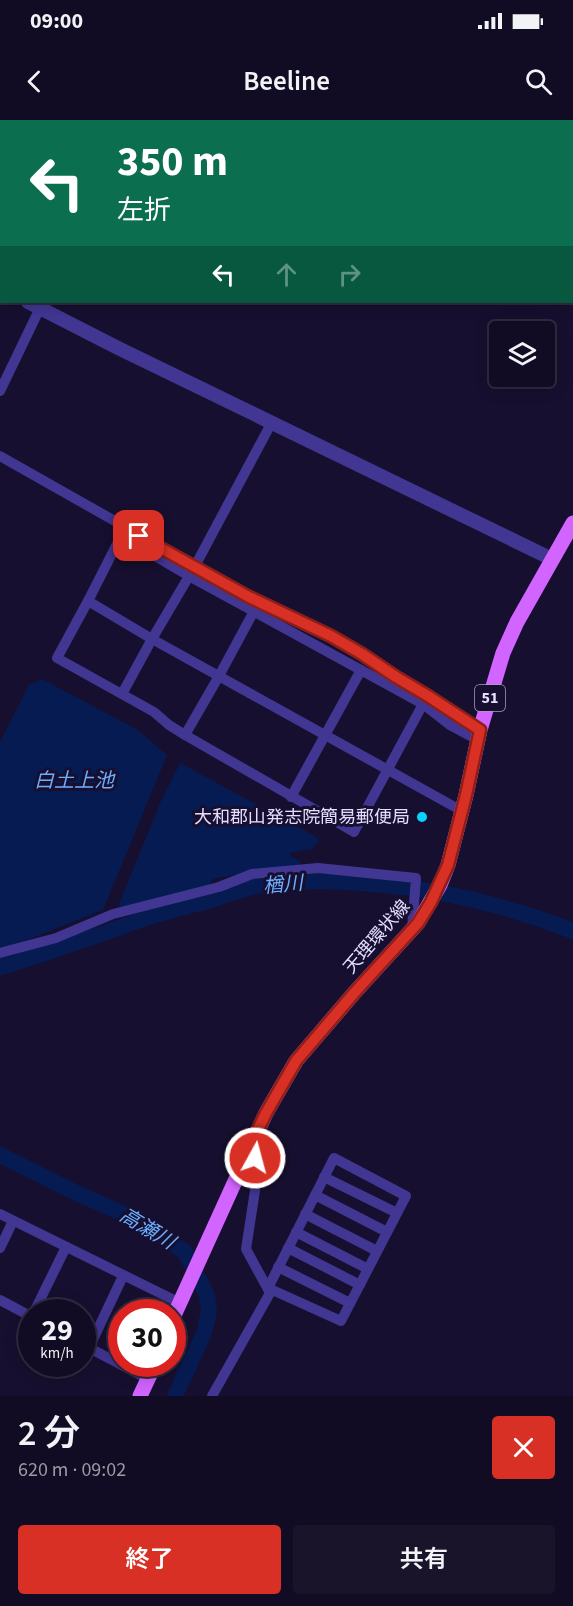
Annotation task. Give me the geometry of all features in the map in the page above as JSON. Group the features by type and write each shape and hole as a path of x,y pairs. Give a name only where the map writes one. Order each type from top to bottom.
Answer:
{"main road":[{"name":"天理環状線","path":"182,1299 251,1144 296,1061 418,923 440,885 448,865 479,735 503,653 517,622 573,523"},
{"path":"140,1396 148,1379"}],"street":[{"path":"0,391 34,305 552,559"},
{"path":"122,694 192,571 272,422"},
{"path":"0,456 102,516 254,611 423,704 450,725 479,735"},
{"path":"423,704 354,832 185,735 154,712 57,658 121,536 331,636 428,696 479,735"},
{"path":"88,601 462,811"},
{"path":"185,735 254,611"},
{"path":"291,797 361,670"},
{"path":"0,953 56,938 113,914 219,887 252,874 318,868 416,878 412,930"},
{"path":"212,1396 270,1293 246,1249 258,1171 251,1144"},
{"path":"334,1158 406,1196 341,1321 268,1288 334,1158"},
{"path":"324,1177 397,1213"},
{"path":"315,1195 387,1232"},
{"path":"0,1214 172,1299"},
{"path":"305,1215 377,1251"},
{"path":"0,1248 14,1221"},
{"path":"296,1232 368,1269"},
{"path":"40,1299 66,1247"},
{"path":"288,1248 360,1285"},
{"path":"278,1267 350,1303"},
{"path":"96,1327 123,1276"},
{"path":"0,1300 18,1310"},
{"path":"96,1351 148,1379"}],"water":[{"name":"白土上池","path":"42,679 136,729 167,755 103,910 12,946 0,947 0,742 29,685"},
{"name":"白土上池","path":"180,763 315,836 319,842 312,849 290,853 290,856 300,861 301,867 262,869 213,879 209,886 123,911 119,904 161,801"}],"waterway":[{"name":"楢川","path":"0,967 156,915 247,888 290,882 361,883 442,893 495,905 573,931"},
{"name":"高瀬川","path":"0,1155 139,1221 185,1252 207,1295 209,1312 204,1333 175,1396"}],"place":[{"name":"大和郡山発志院簡易郵便局","path":"422,817"}],"route":[{"path":"139,536 249,597 331,636 480,730 448,865 440,885 418,923 296,1061 251,1144 255,1158"}]}
